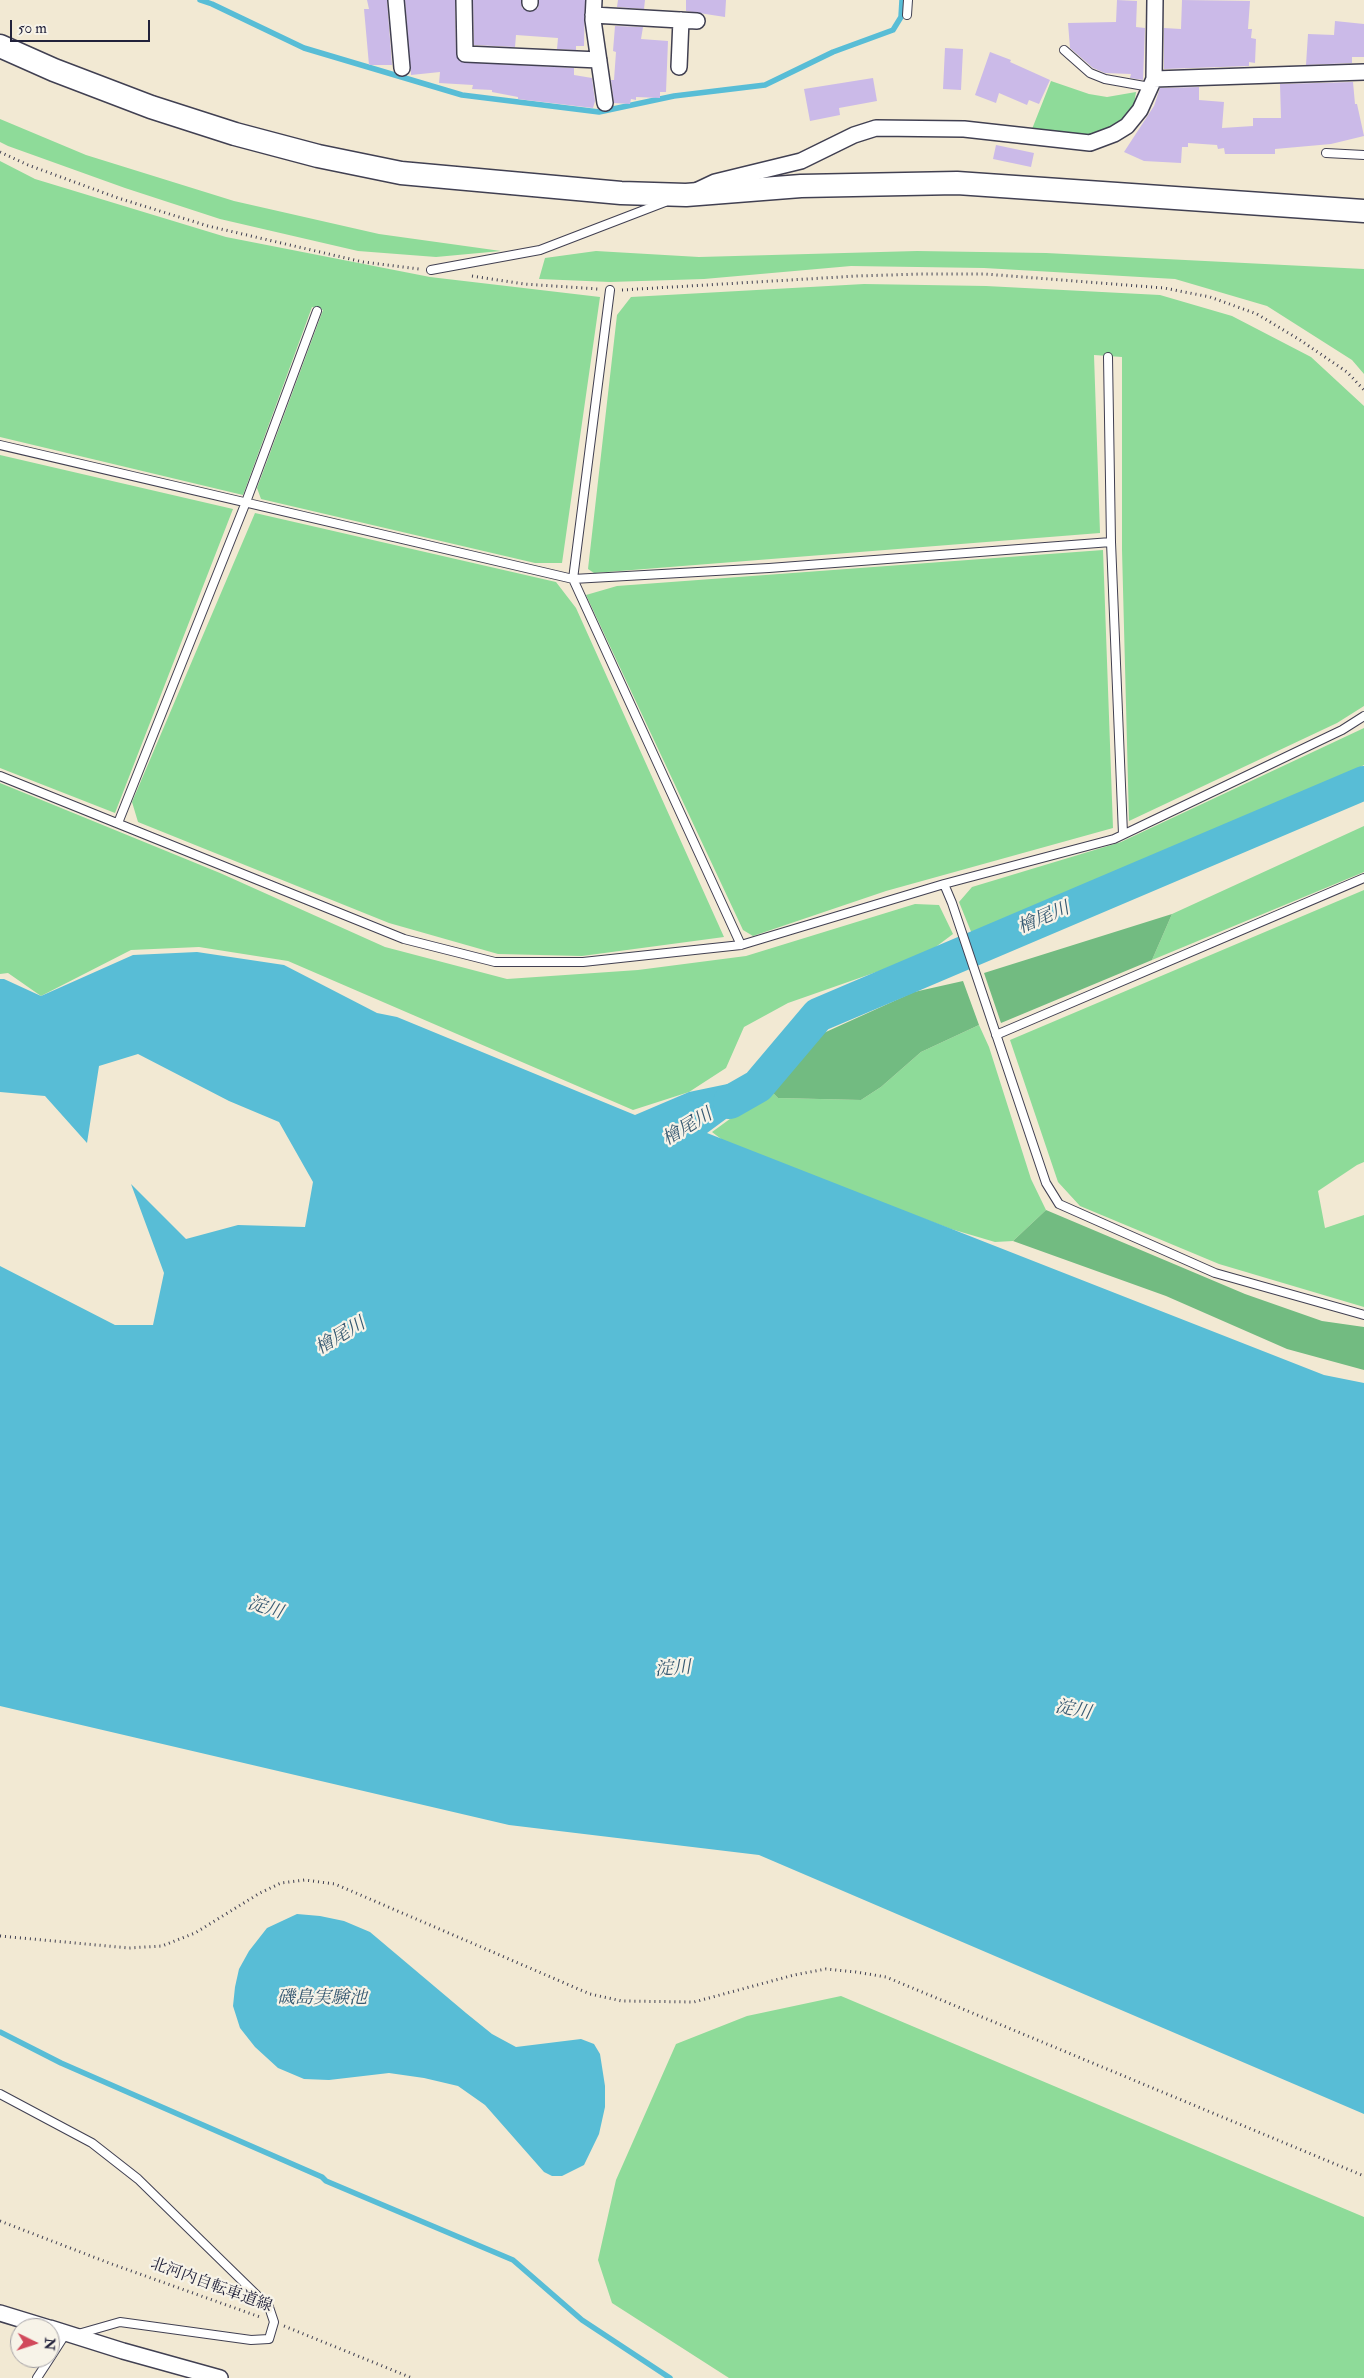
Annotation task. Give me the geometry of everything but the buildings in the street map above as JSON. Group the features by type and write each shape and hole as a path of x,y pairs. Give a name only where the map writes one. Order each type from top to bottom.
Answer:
{"street":[{"path":"396,0 402,68"},
{"path":"464,0 465,54 599,60"},
{"path":"686,195 714,182 801,161 854,135 876,128 964,129 1090,142 1114,134 1127,126 1140,110 1152,83 1155,0"},
{"path":"605,103 593,7 698,21"},
{"path":"679,67 681,20"},
{"path":"0,46 54,70 151,107 235,134 318,156 401,173 621,193 686,195 801,186 957,183 1364,210"},
{"path":"1152,83 1364,72"},
{"path":"0,2313 16,2318"},
{"path":"60,2331 123,2352 220,2378"}],"lane":[{"path":"907,15 908,0"},
{"path":"1064,50 1090,73 1105,80 1152,83"},
{"path":"1326,153 1364,155"},
{"path":"430,270 540,250 624,216 686,195"},
{"path":"610,290 573,579 741,945"},
{"path":"118,822 246,502 317,311"},
{"path":"1108,357 1111,542 1123,834"},
{"path":"0,445 573,579 769,568 1111,542"},
{"path":"0,776 404,939 495,962 583,962 741,945 944,884 1114,839 1342,730 1364,716"},
{"path":"996,1035 1364,878"},
{"path":"944,884 1046,1183 1059,1204 1215,1273 1364,1315"},
{"path":"0,2094 92,2142 138,2179 268,2307 274,2322 269,2339 251,2340 120,2322 69,2334 60,2345"}],"path":[{"path":"0,152 28,165 118,198 208,226 363,262 430,270"},
{"path":"468,276 524,284 610,290 920,274 985,274 1164,288 1210,297 1256,314 1300,340 1347,372 1364,390"},
{"path":"0,1936 129,1948 162,1946 196,1933 281,1883 305,1880 336,1884 590,1994 622,2001 694,2002 794,1975 826,1969 856,1972 886,1978 1364,2176"},
{"name":"北河内自転車道線","path":"0,2221 109,2263 274,2322 412,2378"}],"green space":[{"path":"1051,81 1089,94 1107,97 1136,92 1133,111 1124,121 1095,136 1032,129"},
{"path":"0,119 86,155 234,201 379,234 501,251 436,257 358,251 220,219 125,188 8,146 0,142"},
{"path":"0,161 35,179 226,237 430,277 600,297 562,563 535,563 261,499 257,488 323,310 312,307 243,495 0,437"},
{"path":"596,251 699,257 917,251 1046,253 1364,269 1364,374 1352,360 1267,306 1175,279 984,268 851,266 704,279 610,282 539,279 545,258"},
{"path":"864,284 986,286 1160,295 1232,316 1311,357 1364,406 1364,706 1337,723 1129,821 1122,550 1122,357 1094,355 1100,533 594,573 588,569 617,315 631,297"},
{"path":"0,455 233,509 115,813 0,768"},
{"path":"255,513 556,582 576,608 724,937 582,956 498,954 389,923 138,822 132,802"},
{"path":"1103,550 1113,828 886,891 753,936 743,930 586,595 617,586"},
{"path":"1364,728 1364,765 1323,789 1100,887 974,939 959,902 972,887 1121,842"},
{"path":"0,783 220,873 385,947 507,979 638,970 746,956 915,904 939,905 953,934 925,955 788,1003 744,1027 726,1068 689,1092 633,1110 288,961 199,947 131,950 41,996 8,973 0,974"},
{"path":"1364,826 1364,872 1152,960 1172,914"},
{"path":"1364,890 1364,1162 1318,1191 1325,1228 1364,1215 1364,1307 1219,1264 1080,1206 1058,1182 1010,1040"},
{"path":"1172,914 1152,960 1001,1023 984,973"},
{"path":"963,981 979,1025 921,1052 881,1087 861,1100 778,1098 768,1088 817,1036 914,992"},
{"path":"979,1025 989,1047 1031,1179 1046,1210 1013,1241 995,1242 951,1229 729,1145 712,1132 760,1097 768,1088 778,1098 861,1100 881,1087 921,1052"},
{"path":"1046,1210 1245,1294 1322,1321 1364,1327 1364,1370 1287,1349 1166,1296 1013,1241"},
{"path":"841,1996 1364,2217 1364,2378 729,2378 612,2303 598,2260 616,2180 676,2044 747,2016"}],"water":[{"name":"淀川","path":"197,952 284,965 377,1013 397,1017 635,1115 689,1092 766,1076 778,1077 768,1088 707,1133 1324,1375 1364,1383 1364,2114 759,1855 509,1825 0,1706 0,1266 115,1325 153,1325 164,1273 131,1184 186,1239 238,1225 305,1227 313,1182 279,1122 229,1101 138,1054 99,1066 87,1143 45,1096 0,1092 0,979 4,979 41,996 133,955"},
{"name":"磯島実験池","path":"297,1914 344,1921 370,1932 492,2034 516,2047 581,2039 594,2044 600,2054 605,2086 605,2107 599,2134 584,2165 562,2176 552,2176 544,2172 485,2105 458,2086 424,2078 389,2073 329,2080 304,2079 278,2068 255,2047 240,2028 233,2006 235,1987 239,1969 249,1951 267,1928"}],"waterway":[{"path":"200,0 304,48 462,95 599,112 674,96 765,85 833,52 893,30 901,17 902,0"},
{"name":"檜尾川","path":"730,1102 758,1086 818,1015 1364,783"},
{"path":"0,2032 61,2063 322,2177 326,2181 513,2260 582,2320 670,2378"}]}
